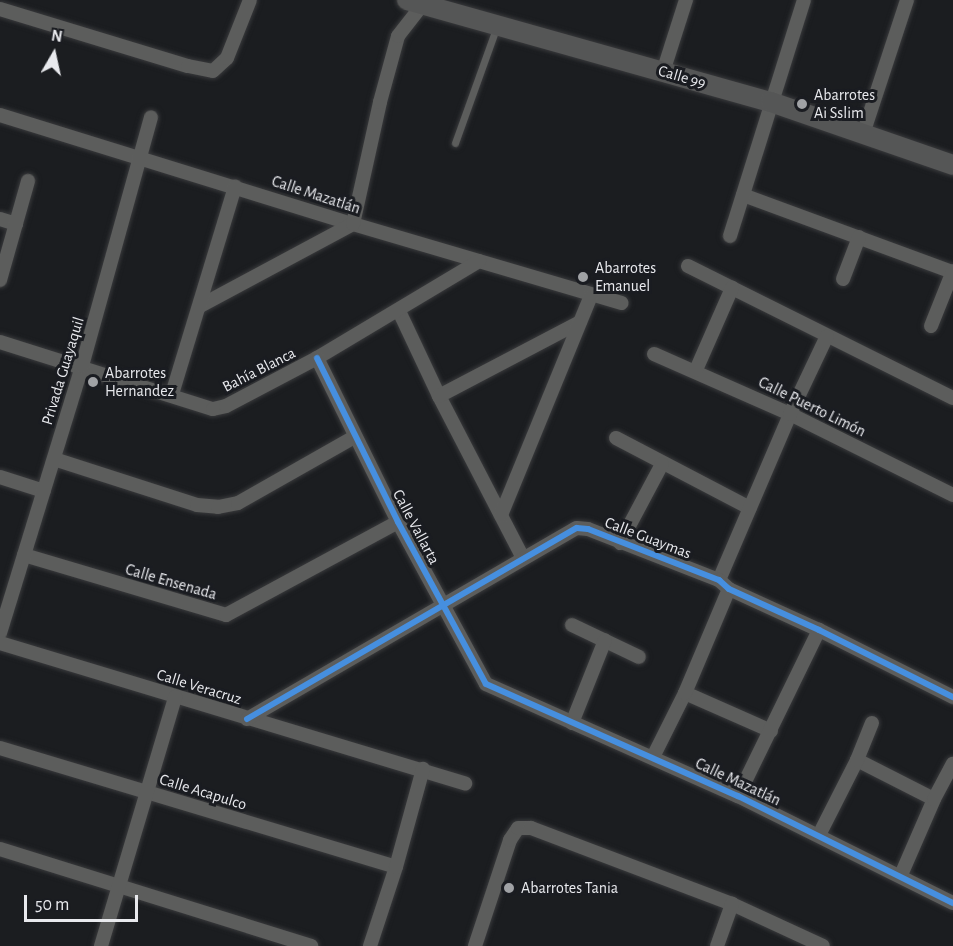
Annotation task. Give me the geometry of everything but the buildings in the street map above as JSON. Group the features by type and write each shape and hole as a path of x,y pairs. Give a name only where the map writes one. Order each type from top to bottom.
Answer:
{"street":[{"path":"0,9 188,66 213,71 227,58 250,0"},
{"path":"663,72 686,0"},
{"path":"730,236 804,0"},
{"path":"863,134 907,0"},
{"path":"200,306 353,224 380,102 398,36 414,2"},
{"name":"Calle 99","path":"414,2 771,102 953,165"},
{"name":"Calle Mazatlán","path":"0,115 591,296 622,303"},
{"name":"Privada Guayaquil","path":"0,633 82,366 151,117"},
{"path":"0,280 28,181"},
{"path":"172,394 235,186"},
{"path":"743,195 953,272 931,326"},
{"path":"0,219 16,224"},
{"path":"843,279 859,237"},
{"name":"Bahía Blanca","path":"0,342 172,394 213,409 226,406 317,358 399,311 479,261"},
{"path":"688,266 953,398"},
{"path":"696,370 732,288"},
{"path":"501,515 591,296"},
{"path":"399,311 439,396 523,558"},
{"path":"439,396 580,322"},
{"path":"653,757 685,693 750,508 790,414 827,336"},
{"name":"Calle Puerto Limón","path":"654,354 696,370 790,414 953,495"},
{"name":"Calle Vallarta","path":"317,358 354,437 398,522 486,684 507,694"},
{"path":"54,459 197,505 218,507 238,503 354,437"},
{"path":"616,438 750,508"},
{"path":"620,543 662,464"},
{"path":"0,477 44,491"},
{"name":"Calle Ensenada","path":"24,555 226,615 398,522"},
{"name":"Calle Guaymas","path":"247,719 444,608 523,558 578,528 588,529 724,585 953,697"},
{"path":"572,625 639,657"},
{"path":"738,796 819,630"},
{"path":"572,723 605,640"},
{"name":"Calle Veracruz","path":"0,643 465,783"},
{"path":"685,693 771,730"},
{"name":"Calle Mazatlán","path":"507,694 738,796 901,875 953,903"},
{"path":"101,946 176,697"},
{"path":"819,835 857,760 872,723"},
{"name":"Calle Acapulco","path":"0,748 396,867"},
{"path":"857,760 934,799"},
{"path":"901,875 934,799 953,764"},
{"path":"369,946 396,867 423,769"},
{"path":"474,946 510,840 518,828 531,828 732,904 823,946"},
{"path":"0,849 311,946"},
{"path":"717,946 732,904"}],"lane":[{"path":"455,143 497,26"}],"cycle path":[{"path":"317,358 398,522 486,684 738,796 953,903"},
{"path":"247,719 577,528 588,529 719,580 729,589 819,630 953,697"}],"place":[{"name":"Abarrotes Ai Sslim","path":"802,104"},
{"name":"Abarrotes Emanuel","path":"583,277"},
{"name":"Abarrotes Hernandez","path":"93,382"},
{"name":"Abarrotes Tania","path":"509,888"}]}
